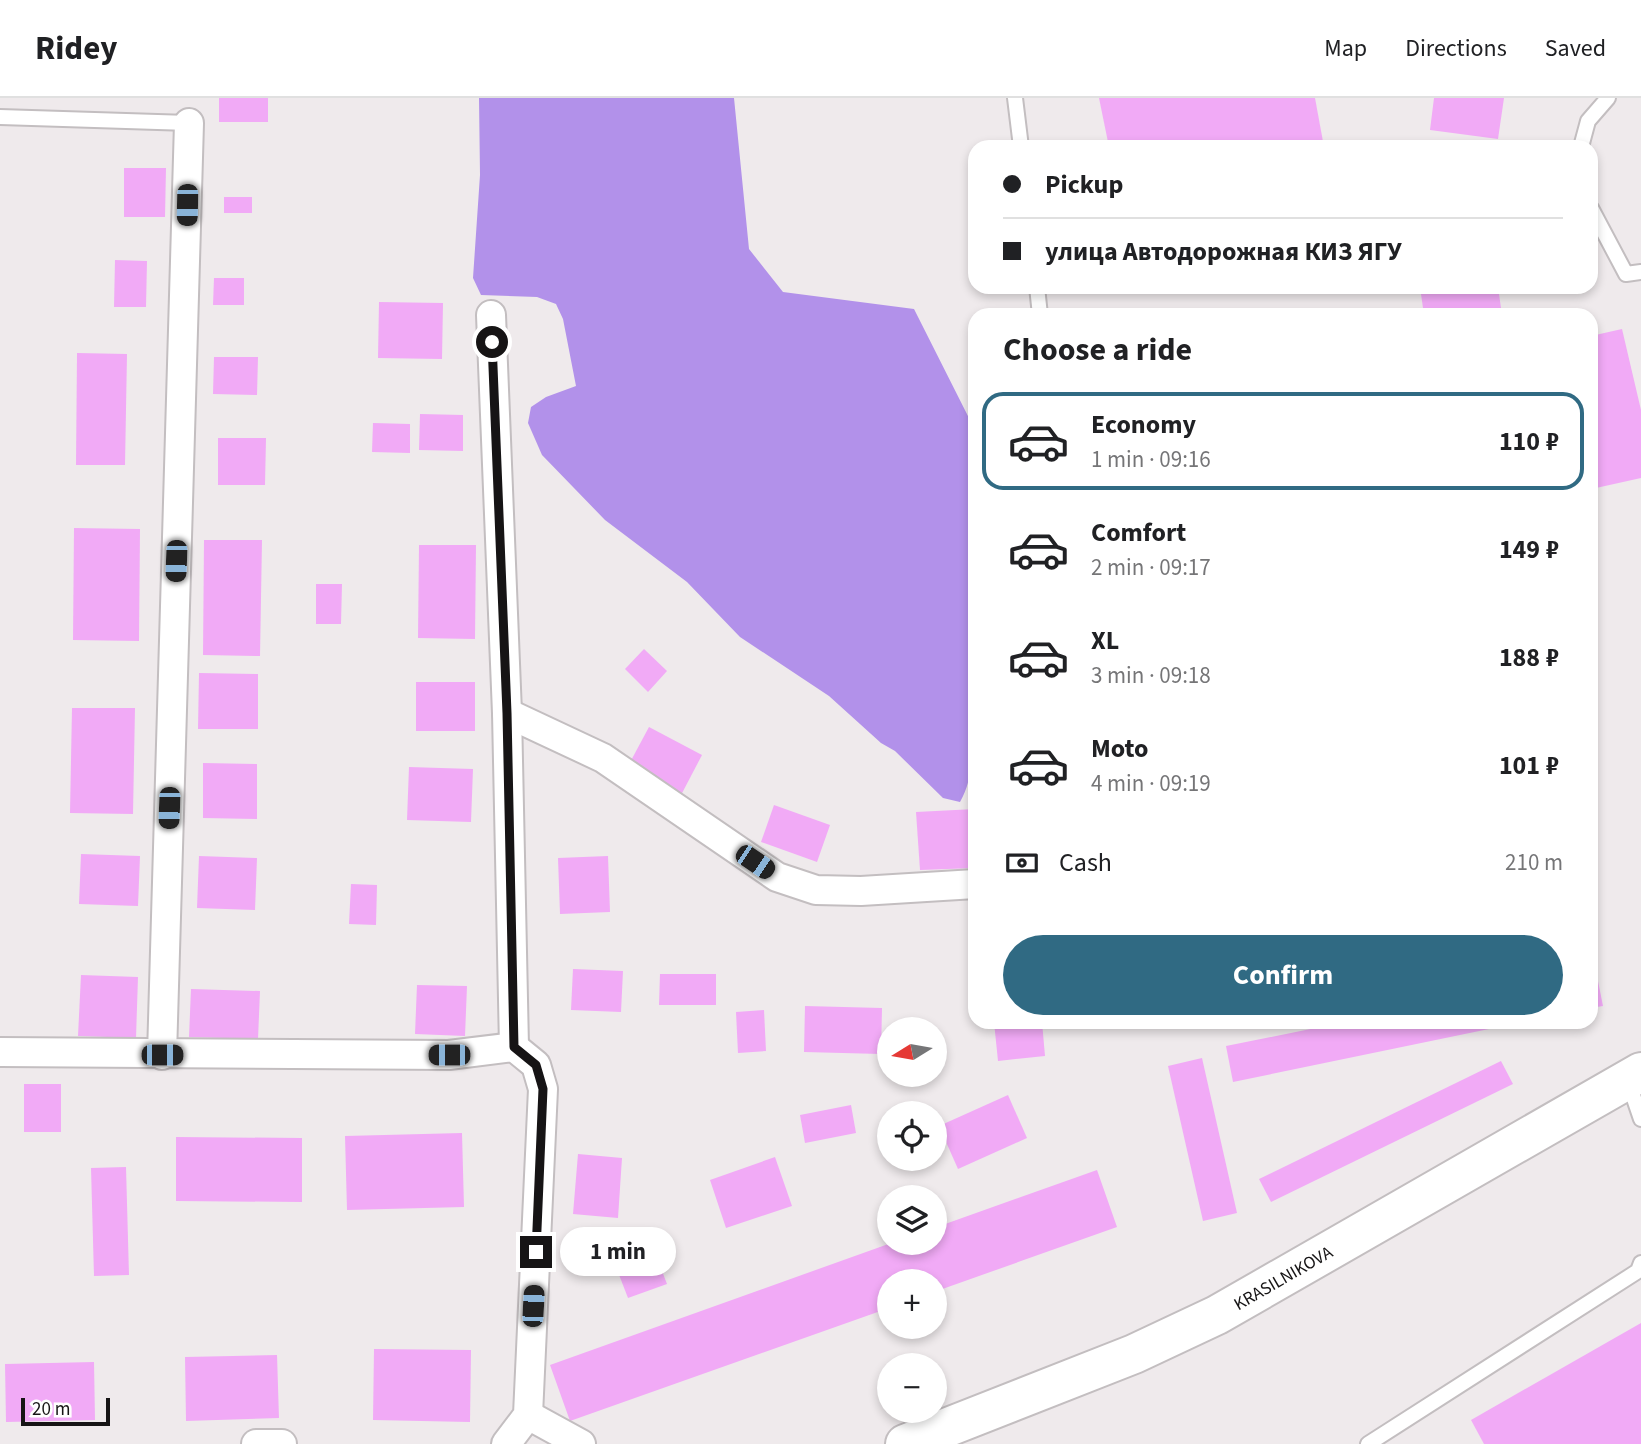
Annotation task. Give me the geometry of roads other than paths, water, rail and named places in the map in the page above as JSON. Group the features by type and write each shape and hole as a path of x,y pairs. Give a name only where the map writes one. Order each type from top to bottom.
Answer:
{"main road":[{"name":"KRASILNIKOVA","path":"905,1444 1134,1354 1217,1315 1634,1076"}],"street":[{"path":"162,1055 189,122"},
{"path":"491,315 507,713 514,1047"},
{"path":"507,713 603,758 777,877 816,891 968,884"},
{"path":"0,1052 449,1055 514,1047 536,1065 543,1089 528,1415 506,1444"},
{"path":"528,1415 581,1444"},
{"path":"256,1444 282,1444"}],"lane":[{"path":"1015,98 1020,140"},
{"path":"1583,140 1588,121 1608,98"},
{"path":"0,117 189,122"},
{"path":"1598,221 1626,274 1641,272"},
{"path":"1634,1076 1641,1119"},
{"path":"1368,1444 1638,1271 1641,1263"}]}
